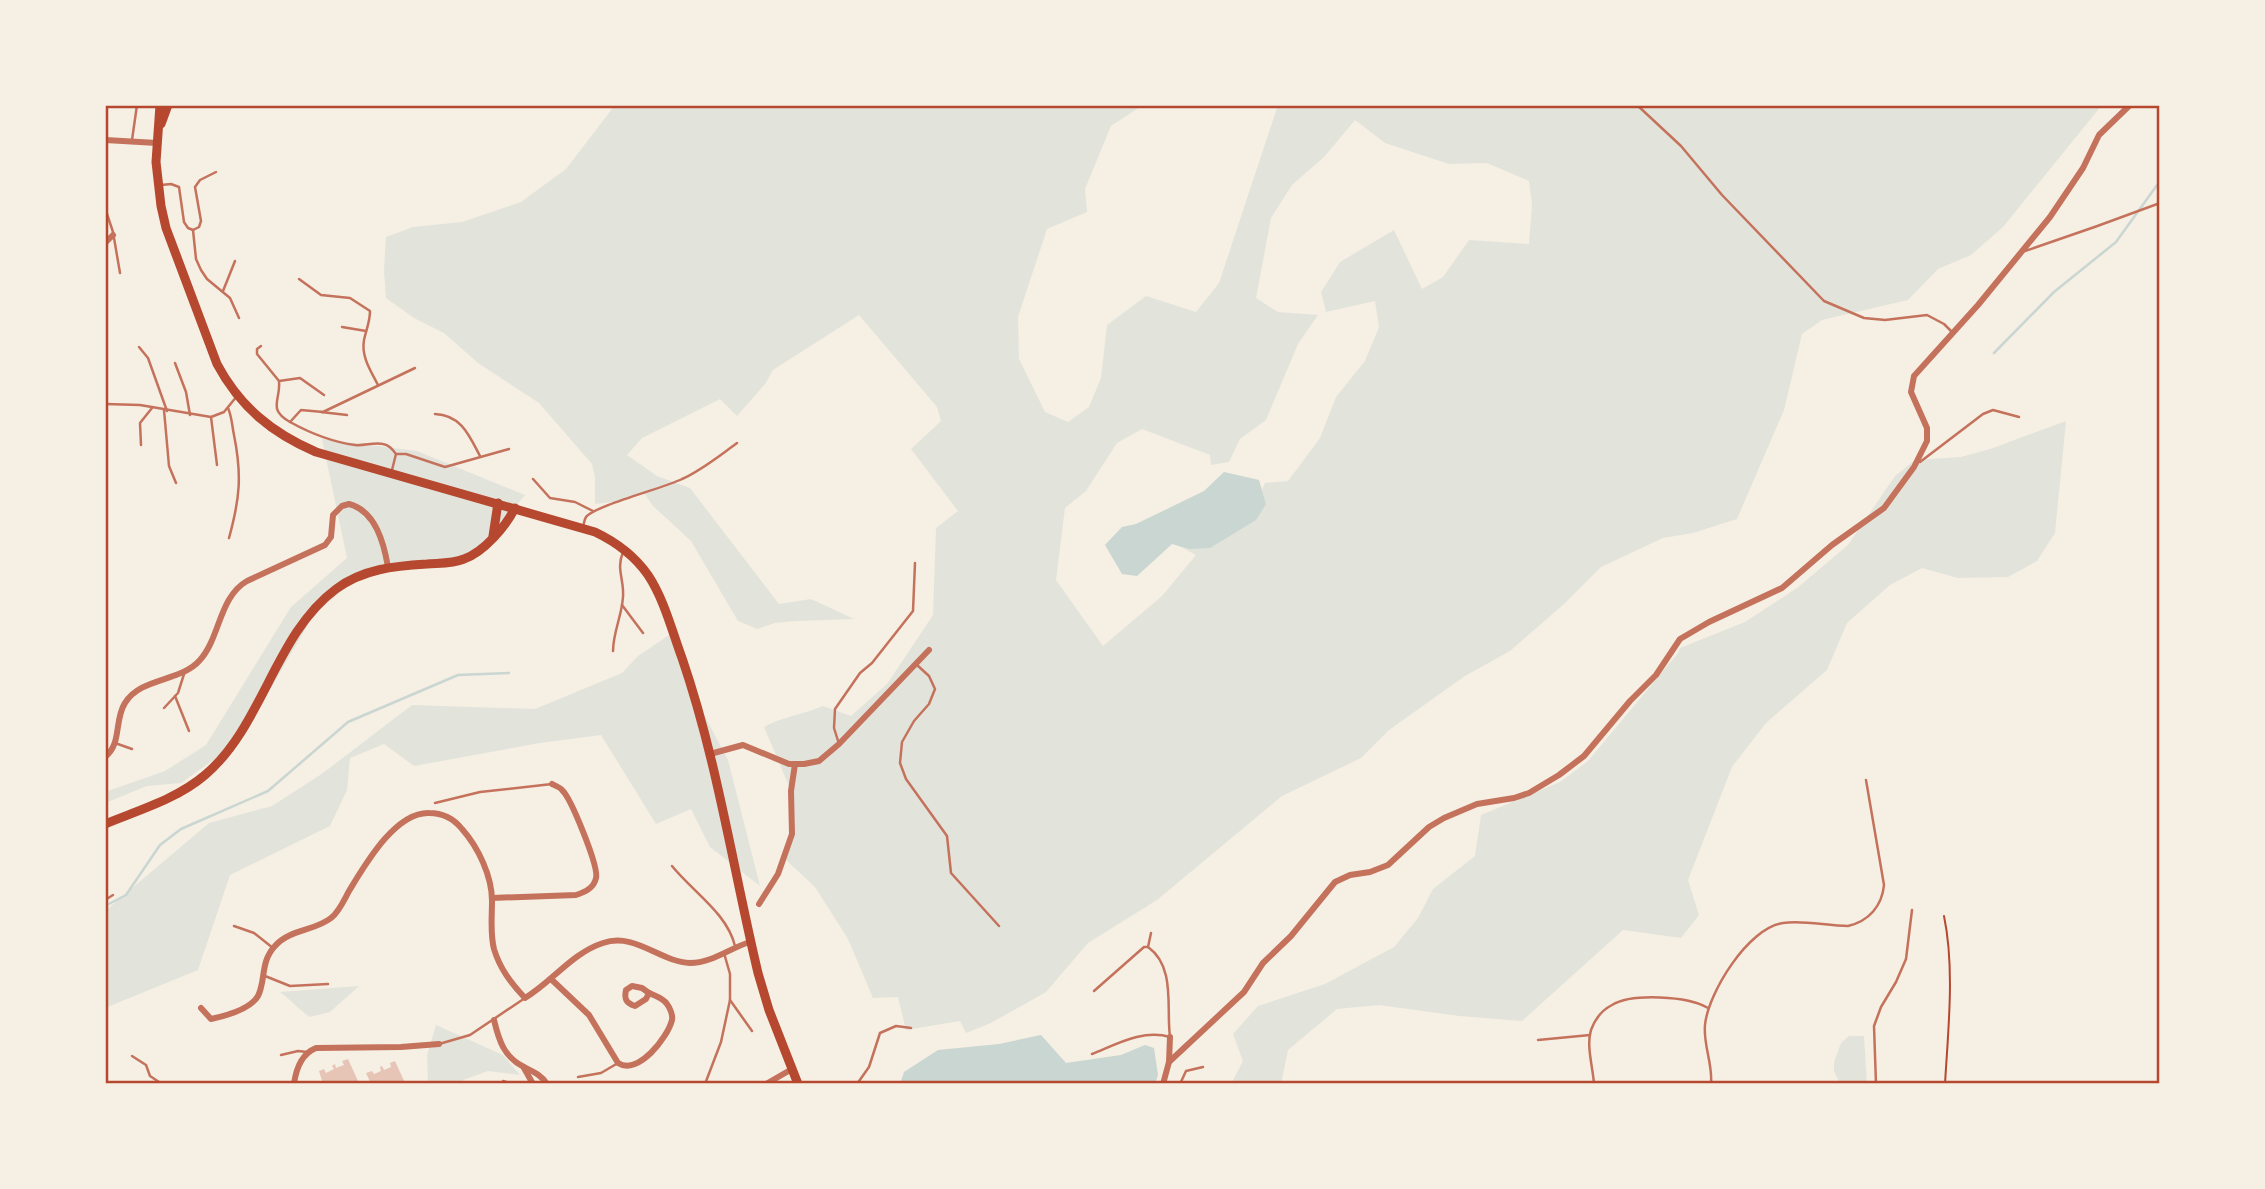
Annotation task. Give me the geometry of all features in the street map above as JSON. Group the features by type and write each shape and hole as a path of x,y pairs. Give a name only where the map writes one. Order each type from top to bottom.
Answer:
{"main road":[{"path":"160,105 158,185 163,217 217,364 237,396 262,422 296,444 328,456 583,527 608,538 624,549 641,566 657,590 687,672 710,754 750,942 769,1010 798,1084"},
{"path":"159,129 168,105"},
{"path":"493,536 498,503"},
{"path":"105,824 168,798 205,775 234,743 299,630 317,606 351,580 388,567 464,559 483,548 506,523 515,508"}],"street":[{"path":"1169,1062 1244,992 1263,963 1291,936 1335,882 1388,864 1429,827 1444,818 1477,804 1530,793 1574,764 1656,674 1680,639 1709,622 1782,588 1832,545 1884,508 1925,448 1928,433 1912,398 1912,382 1917,372 1978,305 2055,211 2099,135 2130,105"},
{"path":"105,140 157,143"},
{"path":"105,243 114,235"},
{"path":"105,757 116,743 125,702 154,683 186,671 202,658 236,590 247,581 325,545 331,537 333,515 342,506 349,504 361,509 376,527 388,567"},
{"path":"710,754 743,745 786,763 819,761 839,744 929,650"},
{"path":"759,904 778,874 792,834 791,791 795,764"},
{"path":"492,898 576,895 588,890 595,882 596,870 579,823 563,791 552,784"},
{"path":"201,1007 211,1019 248,1005 259,994 266,961 273,948 288,936 331,918 386,838 402,822 421,813 444,816 463,830 479,854 492,898 494,950 504,972 525,998 585,951 612,941 627,941 687,963 701,962 750,942"},
{"path":"551,979 589,1015 618,1063 624,1066 642,1062 672,1020 669,1006 664,1000 649,993"},
{"path":"495,1020 502,1049 523,1067 533,1084"},
{"path":"1163,1084 1169,1062 1170,1037"},
{"path":"294,1084 297,1070 307,1052 323,1047 439,1044"},
{"path":"523,1067 534,1071 547,1084"},
{"path":"765,1084 792,1069"}],"lane":[{"path":"132,140 137,105"},
{"path":"1637,105 1681,146 1722,195 1824,301 1864,318 1885,320 1927,315 1944,324 1952,332"},
{"path":"193,230 199,227 201,220 195,187 200,180 216,172"},
{"path":"158,185 172,184 179,187 184,222 193,230"},
{"path":"2018,253 2068,238 2114,218 2160,203"},
{"path":"105,208 114,235 120,273"},
{"path":"193,230 196,259 201,270 234,304 239,318"},
{"path":"223,291 235,261"},
{"path":"299,279 321,295 350,298 364,305 369,311 370,320 363,349 365,361 378,385"},
{"path":"342,327 366,331"},
{"path":"261,346 257,349 257,355 279,381 276,407 278,412 306,431 342,443 382,443 396,454 406,454 445,467 509,449"},
{"path":"139,348 148,358 166,411 169,466 176,483"},
{"path":"175,363 186,392 190,415"},
{"path":"321,412 415,368"},
{"path":"279,381 300,378 324,395"},
{"path":"105,404 118,403 211,417 224,412 237,396"},
{"path":"141,444 140,423 152,408"},
{"path":"228,408 232,417 240,467 238,500 229,538"},
{"path":"290,422 301,410 347,415"},
{"path":"1914,467 1983,414 1993,411 2020,417"},
{"path":"435,414 448,415 458,420 480,456"},
{"path":"211,417 217,465"},
{"path":"583,527 587,516 593,511 685,478 737,443"},
{"path":"391,473 396,454"},
{"path":"533,479 551,499 575,502 593,511"},
{"path":"613,651 623,588 618,564 624,549"},
{"path":"839,744 834,728 835,709 860,673 872,663 913,611 915,563"},
{"path":"622,604 643,633"},
{"path":"917,665 929,677 935,690 929,704 914,721 902,742 900,763 906,779 947,836 951,873 999,926"},
{"path":"164,708 176,696 186,671"},
{"path":"176,696 189,731"},
{"path":"116,743 132,749"},
{"path":"1712,1084 1704,1040 1708,1008 1750,940 1771,926 1782,923 1848,926 1858,923 1875,911 1884,885 1866,780"},
{"path":"435,803 480,792 552,784"},
{"path":"672,866 724,922 735,946"},
{"path":"105,900 113,895"},
{"path":"1876,1084 1874,1026 1881,1006 1906,959 1912,910"},
{"path":"234,926 254,933 273,948"},
{"path":"1148,947 1151,933"},
{"path":"1094,991 1144,947 1148,947"},
{"path":"1092,1054 1144,1035 1170,1037 1169,995 1165,975 1159,957 1148,947"},
{"path":"705,1084 721,1042 730,1000 730,974 724,953"},
{"path":"262,975 290,986 328,984"},
{"path":"439,1044 470,1035 525,998"},
{"path":"1594,1084 1590,1035 1596,1019 1603,1012 1622,1001 1679,999 1699,1003 1708,1008"},
{"path":"730,1000 752,1031"},
{"path":"857,1084 869,1068 880,1033 890,1027 911,1028"},
{"path":"1538,1040 1590,1035"},
{"path":"281,1055 307,1052"},
{"path":"132,1056 146,1065 150,1076 162,1084"},
{"path":"578,1077 601,1073 618,1063"},
{"path":"1180,1084 1186,1071 1203,1067"},
{"path":"503,1081 513,1084"}],"path":[{"path":"1944,916 1948,934 1945,1084"}],"shaded area":[{"path":"615,105 1143,105 1111,126 1085,189 1087,212 1047,229 1018,317 1019,359 1045,412 1068,422 1089,407 1101,378 1107,325 1146,296 1196,312 1219,283 1278,105 2102,105 2003,227 1971,255 1938,269 1908,300 1822,320 1802,334 1784,410 1737,519 1693,533 1663,538 1601,567 1510,651 1465,676 1389,730 1361,758 1282,796 1157,900 1088,943 1046,992 991,1023 966,1033 960,1021 906,1030 898,997 873,998 848,939 815,887 784,858 791,832 789,786 764,727 823,706 851,716 887,684 933,615 936,528 958,511 911,449 941,421 937,407 859,315 773,370 765,384 737,416 720,399 642,438 627,455 657,476 690,488 779,604 811,599 854,619 775,623 757,629 738,621 691,541 653,506 644,493 621,501 595,504 592,464 539,403 478,363 444,333 414,318 386,298 386,237 413,227 462,222 521,202 566,169","holes":["1355,120 1385,143 1449,164 1487,163 1529,181 1532,205 1529,244 1469,240 1443,277 1422,289 1394,230 1340,262 1321,292 1326,312 1375,301 1379,327 1365,361 1336,397 1320,438 1288,481 1265,483 1262,490 1266,504 1189,549 1179,546 1196,555 1162,596 1103,646 1056,580 1065,508 1086,491 1117,443 1142,429 1210,455 1211,465 1229,462 1240,439 1266,420 1298,344 1318,315 1278,312 1256,298 1271,218 1292,185 1324,157"]},
{"path":"2066,421 2055,533 2037,561 2008,577 1958,578 1922,568 1890,585 1847,623 1827,670 1766,723 1732,767 1688,880 1699,915 1681,938 1623,930 1522,1021 1379,1005 1337,1009 1288,1050 1281,1084 1231,1084 1243,1061 1233,1034 1258,1006 1325,984 1394,947 1418,918 1433,889 1475,856 1481,815 1560,782 1588,761 1680,648 1745,622 1797,588 1848,545 1895,476 1915,460 1961,457"},
{"path":"322,439 417,451 525,495 472,559 361,574 313,616 240,741 181,783 147,786 105,803 105,792 165,771 206,745 291,607 347,558"},
{"path":"1224,472 1259,480 1266,504 1256,520 1210,548 1189,549 1172,544 1137,576 1122,574 1105,545 1122,527 1136,524 1204,491"},
{"path":"678,629 681,671 728,760 760,886 710,847 691,809 656,824 601,735 414,766 384,744 350,758 347,790 330,826 230,875 198,970 105,1008 105,911 209,823 272,806 323,773 412,705 535,709 622,673 638,656"},
{"path":"359,986 330,1012 310,1017 280,992"},
{"path":"436,1025 503,1055 520,1075 488,1071 463,1080 463,1084 428,1084 427,1055"},
{"path":"1041,1035 1066,1063 1121,1055 1145,1045 1154,1048 1158,1075 1155,1084 900,1084 904,1072 938,1050 999,1044"},
{"path":"1849,1036 1864,1036 1867,1084 1840,1084 1834,1071 1834,1062 1841,1043"}],"building":[{"path":"348,1059 358,1081 351,1084 323,1084 319,1071 324,1069 326,1073 334,1069 332,1066 335,1064 336,1068 344,1065 342,1061"},
{"path":"395,1061 405,1083 371,1084 366,1073 381,1071 382,1066 384,1070 391,1067 390,1063"}],"waterway":[{"path":"1994,353 2054,292 2116,242 2160,181"},
{"path":"105,906 126,895 160,845 181,829 268,791 348,722 458,675 509,673"}]}
